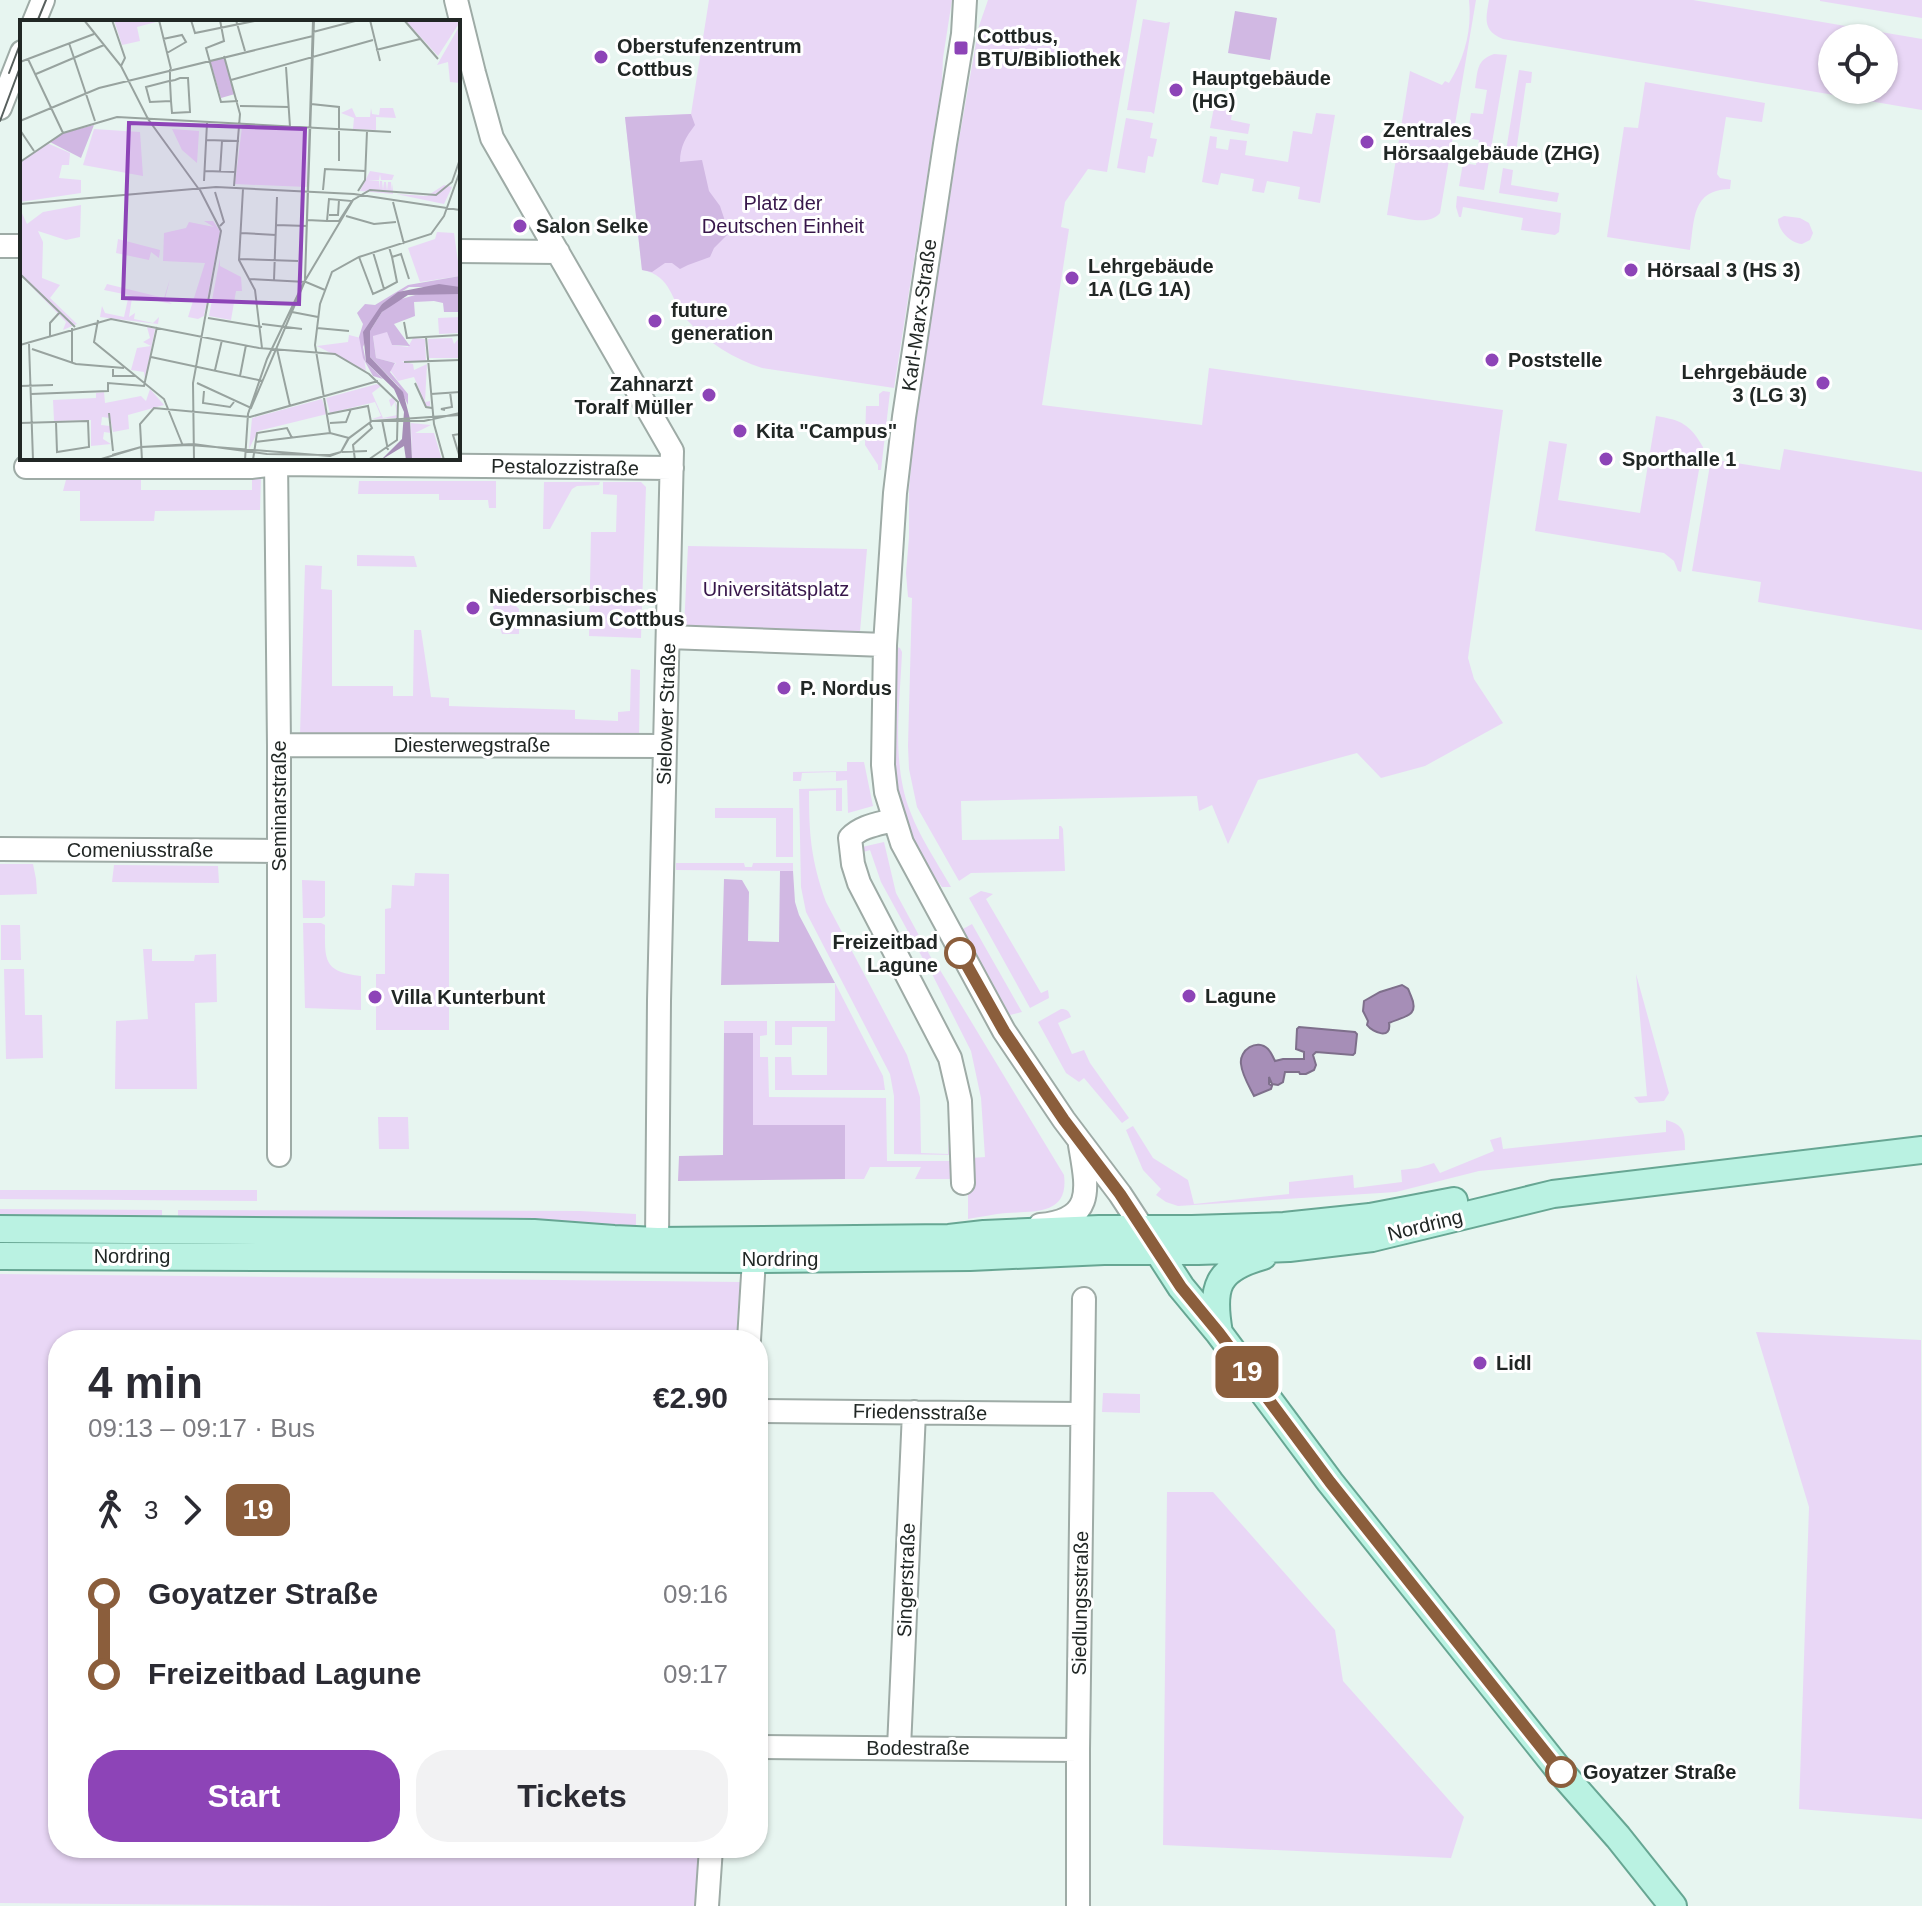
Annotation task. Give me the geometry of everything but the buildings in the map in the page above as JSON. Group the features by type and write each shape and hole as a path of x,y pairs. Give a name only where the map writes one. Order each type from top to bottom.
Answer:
{"main road":[{"name":"Nordring","path":"0,1229 534,1233 657,1241 949,1238 984,1234 1150,1239 1198,1251 1289,1248 1372,1238 1553,1194 1922,1150"},
{"name":"Nordring","path":"0,1256 970,1257 1150,1239 1192,1229 1284,1226 1370,1217 1509,1192 1553,1194"},
{"path":"1150,1239 1181,1287 1359,1518 1673,1906"},
{"path":"1219,1333 1215,1302 1220,1280 1230,1269 1289,1248"}],"street":[{"path":"35,20 43,0"},
{"name":"Sielower Straße","path":"456,0 488,129 672,451 657,1241"},
{"name":"Karl-Marx-Straße","path":"965,0 963,34 895,493 885,645 883,765 886,792 902,843 1004,1031 1150,1239"},
{"name":"Karl-Marx-Straße","path":"963,34 978,0"},
{"path":"0,108 20,57"},
{"path":"460,251 558,252"},
{"name":"Pestalozzistraße","path":"26,467 251,467 276,461 672,468"},
{"name":"Seminarstraße","path":"276,461 279,1155"},
{"path":"668,637 885,645"},
{"name":"Diesterwegstraße","path":"279,745 664,746"},
{"path":"893,820 864,828 850,838 853,864 859,883 950,1058 960,1101 963,1183"},
{"name":"Comeniusstraße","path":"0,849 279,851"},
{"path":"984,1234 1012,1227 1052,1224 1078,1211 1085,1185 1079,1140"},
{"path":"750,1330 754,1259"},
{"name":"Siedlungsstraße","path":"1078,1906 1084,1299"},
{"name":"Friedensstraße","path":"768,1411 1082,1414"},
{"name":"Singerstraße","path":"899,1748 914,1412"},
{"name":"Bodestraße","path":"768,1747 1078,1750"},
{"path":"707,1906 710,1858"}],"green space":[{"name":"Platz der Deutschen Einheit","path":"709,0 952,0 894,388 762,368 741,360 695,328 681,313 665,283 642,270 625,117 691,114"},
{"path":"988,0 1137,0 1107,172 1088,169 1065,202 1061,227 1069,229 1042,405 1202,425 1209,368 1503,410 1468,658 1474,679 1503,723 1425,766 1381,778 1357,753 1258,780 1228,844 1212,805 1199,811 1197,796 961,801 962,840 1059,839 1061,826 1065,871 971,873 959,881 917,807 909,769 912,598 908,597 906,573 915,418 958,145 979,26"},
{"path":"1469,0 1476,0 1440,213 1429,220 1387,215 1410,71 1442,85 1445,81 1449,83 1466,43"},
{"path":"1489,0 1693,0 1834,24 1818,24 1818,92 1503,39 1492,32 1487,18"},
{"path":"1922,0 1922,18 1820,1"},
{"path":"1143,19 1170,22 1154,114 1127,110"},
{"path":"1898,35 1922,39 1922,110 1887,104 1898,104"},
{"path":"1494,54 1507,55 1484,190 1459,186 1463,163 1476,165 1479,140 1467,138 1471,113 1483,114 1487,90 1475,88 1478,71 1484,59"},
{"path":"1519,70 1532,72 1531,83 1526,83 1515,159 1505,157"},
{"path":"1645,82 1765,103 1762,122 1726,117 1717,174 1720,178 1731,180 1730,189 1717,191 1702,201 1697,209 1690,250 1607,237 1624,127 1638,128"},
{"path":"1216,97 1234,100 1231,120 1250,124 1248,134 1210,128"},
{"path":"1316,113 1335,115 1320,203 1298,199 1300,187 1267,181 1264,193 1252,191 1254,179 1221,173 1218,185 1202,182 1210,136 1217,137 1216,148 1228,150 1230,139 1247,141 1245,155 1288,162 1293,131 1312,134"},
{"path":"1126,118 1153,123 1150,138 1157,139 1153,157 1148,156 1145,173 1117,168"},
{"path":"1503,168 1513,170 1511,185 1559,193 1557,202 1499,193"},
{"path":"1457,196 1561,213 1559,232 1555,235 1521,230 1523,218 1463,207 1459,217"},
{"path":"1784,216 1809,223 1813,233 1810,240 1802,244 1786,235 1778,219"},
{"path":"890,392 881,470 878,470 865,445 866,406 879,406 879,394"},
{"path":"1656,416 1684,424 1703,447 1681,572 1664,553 1535,531 1549,441 1567,444 1558,500 1640,513"},
{"path":"1784,449 1922,472 1922,630 1758,602 1761,582 1692,571 1711,459 1780,470"},
{"path":"67,476 141,476 141,490 252,490 252,476 261,476 260,510 155,511 154,521 80,521 80,491 63,491"},
{"path":"359,481 496,481 496,508 489,508 488,500 439,500 439,494 358,494"},
{"path":"544,482 600,482 599,485 572,489 550,529 543,529"},
{"path":"603,482 641,482 646,487 641,638 589,636 591,532 616,532 617,495 603,494"},
{"name":"Universitätsplatz","path":"688,546 867,549 860,632 684,628"},
{"path":"357,555 414,556 417,567 357,566"},
{"path":"305,565 322,566 321,589 332,590 332,686 393,686 393,696 413,696 414,630 421,630 431,697 449,698 449,706 575,710 575,719 618,721 618,712 630,711 631,669 640,670 639,739 300,734"},
{"path":"497,587 519,609 519,634 502,634 489,594"},
{"path":"897,647 902,652 898,732 904,792 919,831 951,887 942,887 923,862 905,822 896,773"},
{"path":"847,762 864,762 873,806 848,813 847,780 836,781 836,772 802,773 801,781 793,781 793,772 847,771"},
{"path":"842,788 842,811 836,811 836,790 809,791 812,847 821,887 907,1055 920,1097 921,1153 948,1154 949,1137 955,1137 955,1155 894,1154 894,1096 890,1074 806,912 801,887 799,789"},
{"path":"715,808 793,808 793,857 776,857 776,818 715,818"},
{"path":"884,842 896,893 935,965 928,968 881,882 870,850 860,853 862,847"},
{"path":"676,863 744,863 745,867 752,867 753,863 793,863 793,871 676,870"},
{"path":"0,864 33,864 37,894 0,895"},
{"path":"114,865 218,866 219,883 112,882"},
{"path":"415,873 449,874 449,1030 376,1030 376,974 385,974 385,909 391,908 392,885 414,886"},
{"path":"302,880 325,881 325,916 322,918 303,918"},
{"path":"981,891 993,894 986,899 1041,993 1048,990 1049,998 1030,1008 969,898"},
{"path":"303,923 325,925 328,962 339,971 361,976 361,1010 305,1008"},
{"path":"972,924 1022,1012 1010,1015 963,929"},
{"path":"1,925 20,925 21,960 1,960"},
{"path":"143,949 152,949 152,961 194,961 195,955 216,954 217,1002 195,1003 197,1089 115,1089 116,1021 148,1019"},
{"path":"4,969 24,969 25,1015 42,1015 43,1058 6,1059"},
{"path":"940,970 1064,1175 1061,1198 1048,1208 968,1219 971,1158 985,1157 981,1098 971,1051 932,974"},
{"path":"1636,974 1669,1093 1664,1101 1639,1103 1634,1097 1647,1096"},
{"path":"835,983 883,1076 885,1090 775,1090 775,1057 791,1057 792,1075 827,1075 827,1027 792,1027 792,1045 775,1045 775,1021 835,1021"},
{"path":"1061,1009 1068,1011 1071,1017 1058,1023 1072,1054 1084,1050 1129,1118 1122,1123 1084,1078 1079,1082 1066,1073 1038,1022"},
{"path":"724,1021 767,1021 767,1035 760,1036 760,1057 768,1057 769,1097 886,1098 887,1161 955,1161 956,1179 915,1179 921,1167 870,1167 864,1179 845,1179 844,1125 753,1125 753,1034 724,1033"},
{"path":"378,1117 408,1117 409,1149 379,1149"},
{"path":"1666,1120 1677,1124 1682,1130 1685,1150 1479,1171 1396,1192 1178,1206 1156,1195 1161,1189 1143,1170 1126,1130 1133,1126 1153,1158 1188,1180 1194,1204 1289,1194 1289,1182 1353,1175 1354,1188 1402,1182 1401,1170 1434,1163 1440,1173 1494,1151 1490,1140 1501,1137 1503,1149 1666,1132"},
{"path":"0,1190 257,1190 257,1201 0,1199"},
{"path":"0,1209 162,1210 162,1219 0,1218"},
{"path":"178,1210 580,1211 636,1214 636,1228 178,1220"},
{"path":"0,1274 740,1282 737,1330 48,1330 48,1858 698,1858 695,1906 0,1903"},
{"path":"1756,1332 1921,1340 1922,1819 1799,1809 1809,1507"},
{"path":"1103,1393 1140,1394 1140,1413 1102,1412"},
{"path":"1167,1492 1213,1492 1335,1630 1343,1681 1464,1817 1451,1858 1163,1845"}],"shaded area":[{"path":"1235,11 1277,18 1270,60 1228,53"},
{"path":"691,114 695,125 684,142 680,162 702,160 709,191 720,206 729,233 714,248 710,257 680,269 672,263 665,263 652,272 642,270 625,117"},
{"path":"780,871 793,871 799,915 835,983 721,985 724,879 742,880 749,892 748,941 779,942"},
{"path":"1402,985 1408,989 1414,1008 1405,1017 1389,1023 1388,1032 1373,1030 1367,1025 1364,1001"},
{"path":"1299,1027 1355,1032 1355,1053 1316,1052 1313,1055 1314,1070 1306,1074 1285,1072 1283,1082 1278,1085 1272,1084 1269,1077 1271,1089 1254,1096 1242,1068 1243,1054 1250,1047 1259,1045 1268,1049 1275,1061 1304,1059 1304,1052 1296,1049"},
{"path":"724,1033 753,1033 753,1125 845,1125 845,1179 678,1181 679,1156 723,1155"}],"tram line":[{"path":"38,20 46,0"},
{"path":"9,73 20,44"},
{"path":"0,121 20,67"}],"bus line":[{"name":"19","path":"960,953 1004,1031 1064,1120 1120,1194 1181,1287 1330,1482 1561,1772"}],"place":[{"name":"Cottbus, BTU/Bibliothek","path":"961,48"},
{"name":"Oberstufenzentrum Cottbus","path":"601,57"},
{"name":"Hauptgebäude (HG)","path":"1176,90"},
{"name":"Zentrales Hörsaalgebäude (ZHG)","path":"1367,142"},
{"name":"Salon Selke","path":"520,226"},
{"name":"Hörsaal 3 (HS 3)","path":"1631,270"},
{"name":"Lehrgebäude 1A (LG 1A)","path":"1072,278"},
{"name":"future generation","path":"655,321"},
{"name":"Poststelle","path":"1492,360"},
{"name":"Lehrgebäude 3 (LG 3)","path":"1823,383"},
{"name":"Zahnarzt Toralf Müller","path":"709,395"},
{"name":"Kita \"Campus\"","path":"740,431"},
{"name":"Sporthalle 1","path":"1606,459"},
{"name":"Niedersorbisches Gymnasium Cottbus","path":"473,608"},
{"name":"P. Nordus","path":"784,688"},
{"name":"Freizeitbad Lagune","path":"960,953"},
{"name":"Lagune","path":"1189,996"},
{"name":"Villa Kunterbunt","path":"375,997"},
{"name":"Lidl","path":"1480,1363"},
{"name":"Goyatzer Straße","path":"1561,1772"}]}
